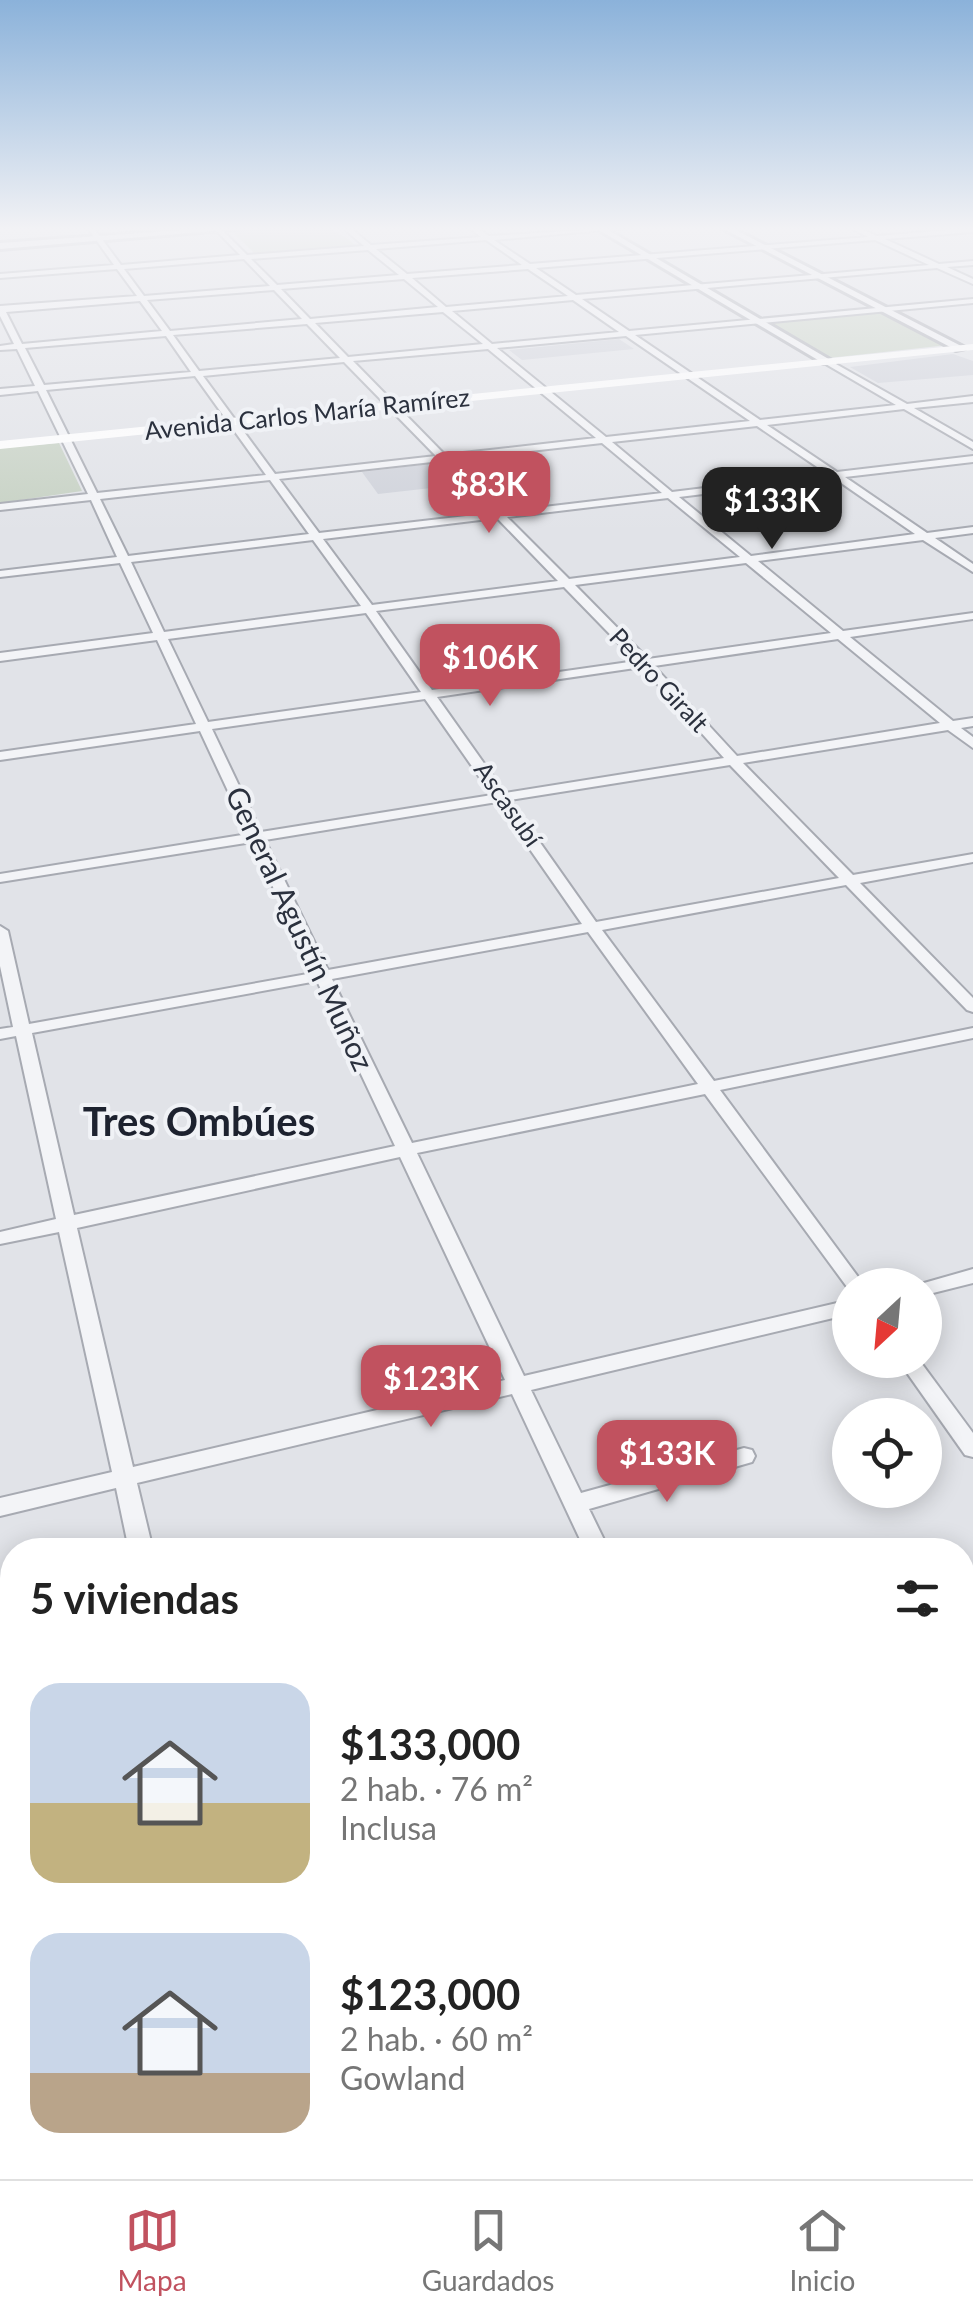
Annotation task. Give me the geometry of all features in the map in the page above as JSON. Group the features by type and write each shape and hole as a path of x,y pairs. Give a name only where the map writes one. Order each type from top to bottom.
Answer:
{"main road":[{"name":"Avenida Carlos María Ramírez","path":"0,445 966,347"}],"street":[{"name":"General Agustín Muñoz","path":"9,329 66,438 591,1538"},
{"name":"Ascasubí","path":"162,329 842,1268"},
{"path":"0,348 224,329"},
{"name":"Pedro Giralt","path":"316,329 646,664 973,1007"},
{"path":"468,329 973,744"},
{"path":"620,329 973,570"},
{"path":"0,392 682,329"},
{"path":"773,329 973,446"},
{"path":"927,329 966,347 973,355"},
{"path":"0,506 973,399"},
{"path":"0,574 973,459"},
{"path":"0,656 973,530"},
{"path":"0,756 973,616"},
{"path":"0,878 973,722"},
{"path":"0,1034 973,858"},
{"path":"0,931 139,1538"},
{"path":"0,1238 973,1033"},
{"path":"942,1284 973,1276"},
{"path":"0,1507 832,1311"},
{"path":"921,1378 973,1449"},
{"path":"575,1504 744,1456"}],"shaded area":[{"path":"619,339 634,349 522,360 509,350"},
{"path":"953,354 973,361 973,375 878,383 850,367"},
{"path":"428,464 449,486 378,494 362,472"}],"green space":[{"path":"779,329 915,329 948,345 829,358"},
{"path":"59,443 82,491 0,503 0,448"}],"district":[{"name":"Tres Ombúes","path":"199,1122"}]}
